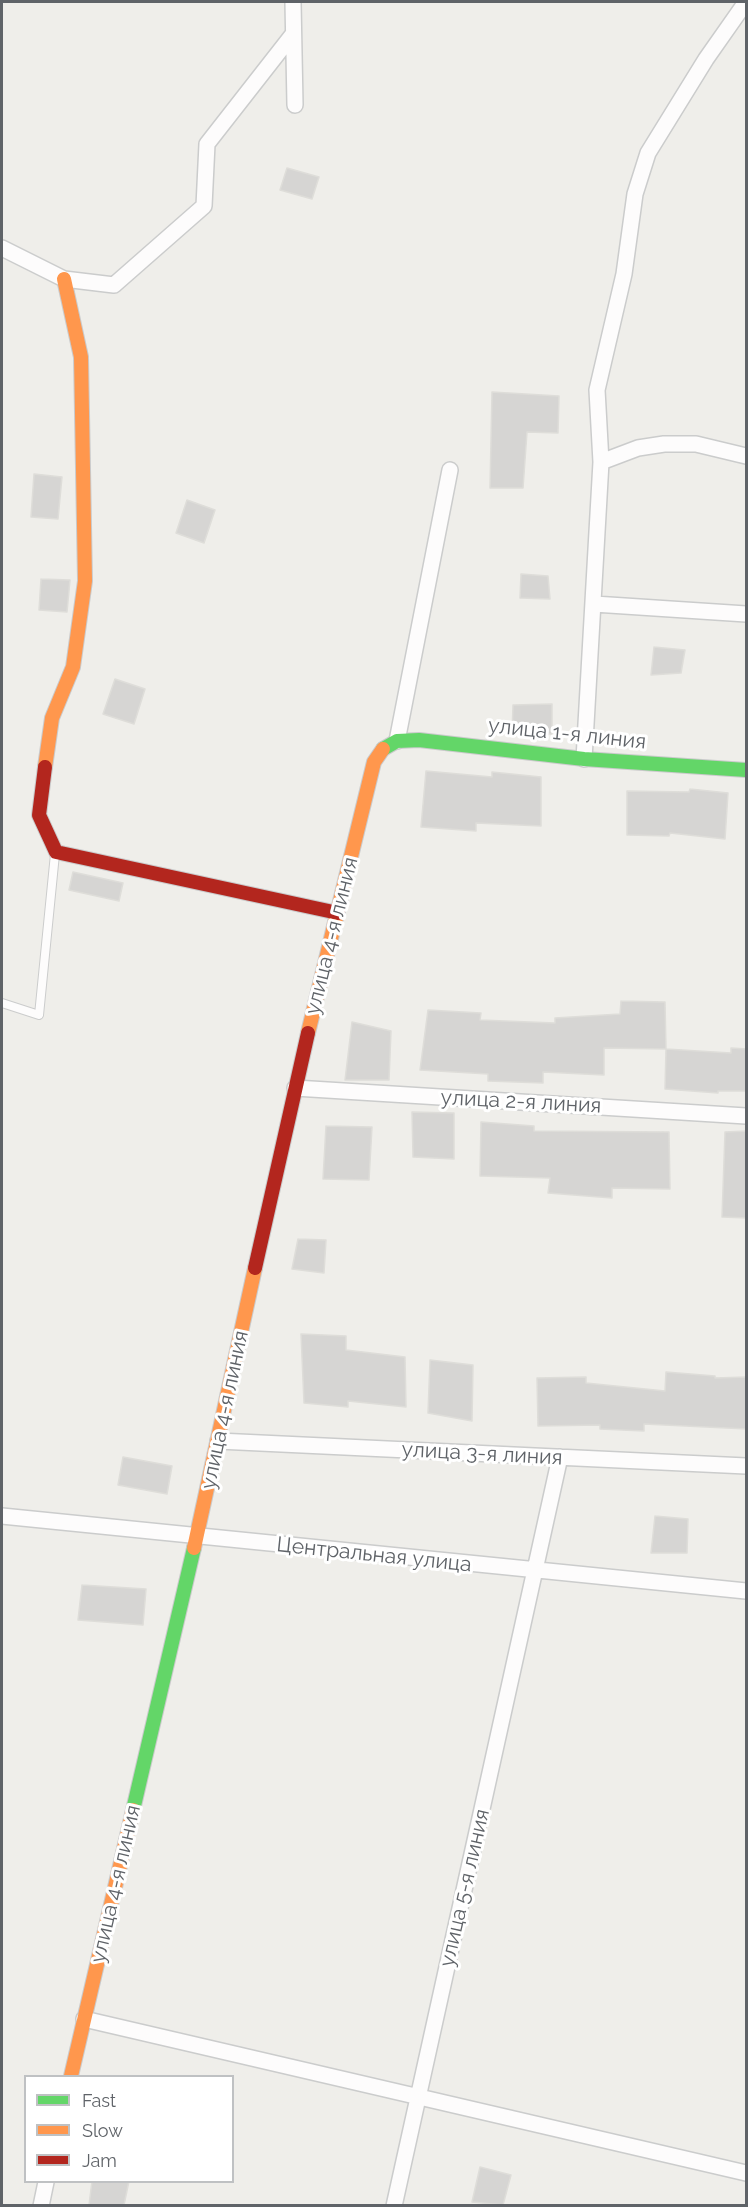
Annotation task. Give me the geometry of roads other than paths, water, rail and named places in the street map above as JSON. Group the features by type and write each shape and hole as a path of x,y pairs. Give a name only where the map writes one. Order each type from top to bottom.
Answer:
{"street":[{"path":"293,2 295,105"},
{"path":"584,759 601,462 597,390 624,274 634,194 648,153 706,59 747,2"},
{"path":"2,248 64,279 114,285 204,206 207,144 292,34"},
{"path":"64,279 81,357 85,581 73,667 52,718 39,815 56,852 338,913"},
{"path":"601,462 638,448 664,444 696,444 747,456"},
{"path":"391,743 450,470"},
{"path":"594,604 747,614"},
{"name":"улица 1-я линия","path":"391,743 419,740 584,759 747,770"},
{"name":"улица 4-я линия","path":"71,2075 218,1441 295,1088 374,762 391,743"},
{"name":"улица 2-я линия","path":"295,1088 747,1116"},
{"name":"улица 3-я линия","path":"218,1441 747,1466"},
{"name":"улица 5-я линия","path":"394,2205 560,1457"},
{"name":"Центральная улица","path":"2,1516 747,1591"},
{"path":"84,2019 747,2173"},
{"path":"41,2205 46,2183"}],"lane":[{"path":"2,1003 39,1015 56,852"}]}
